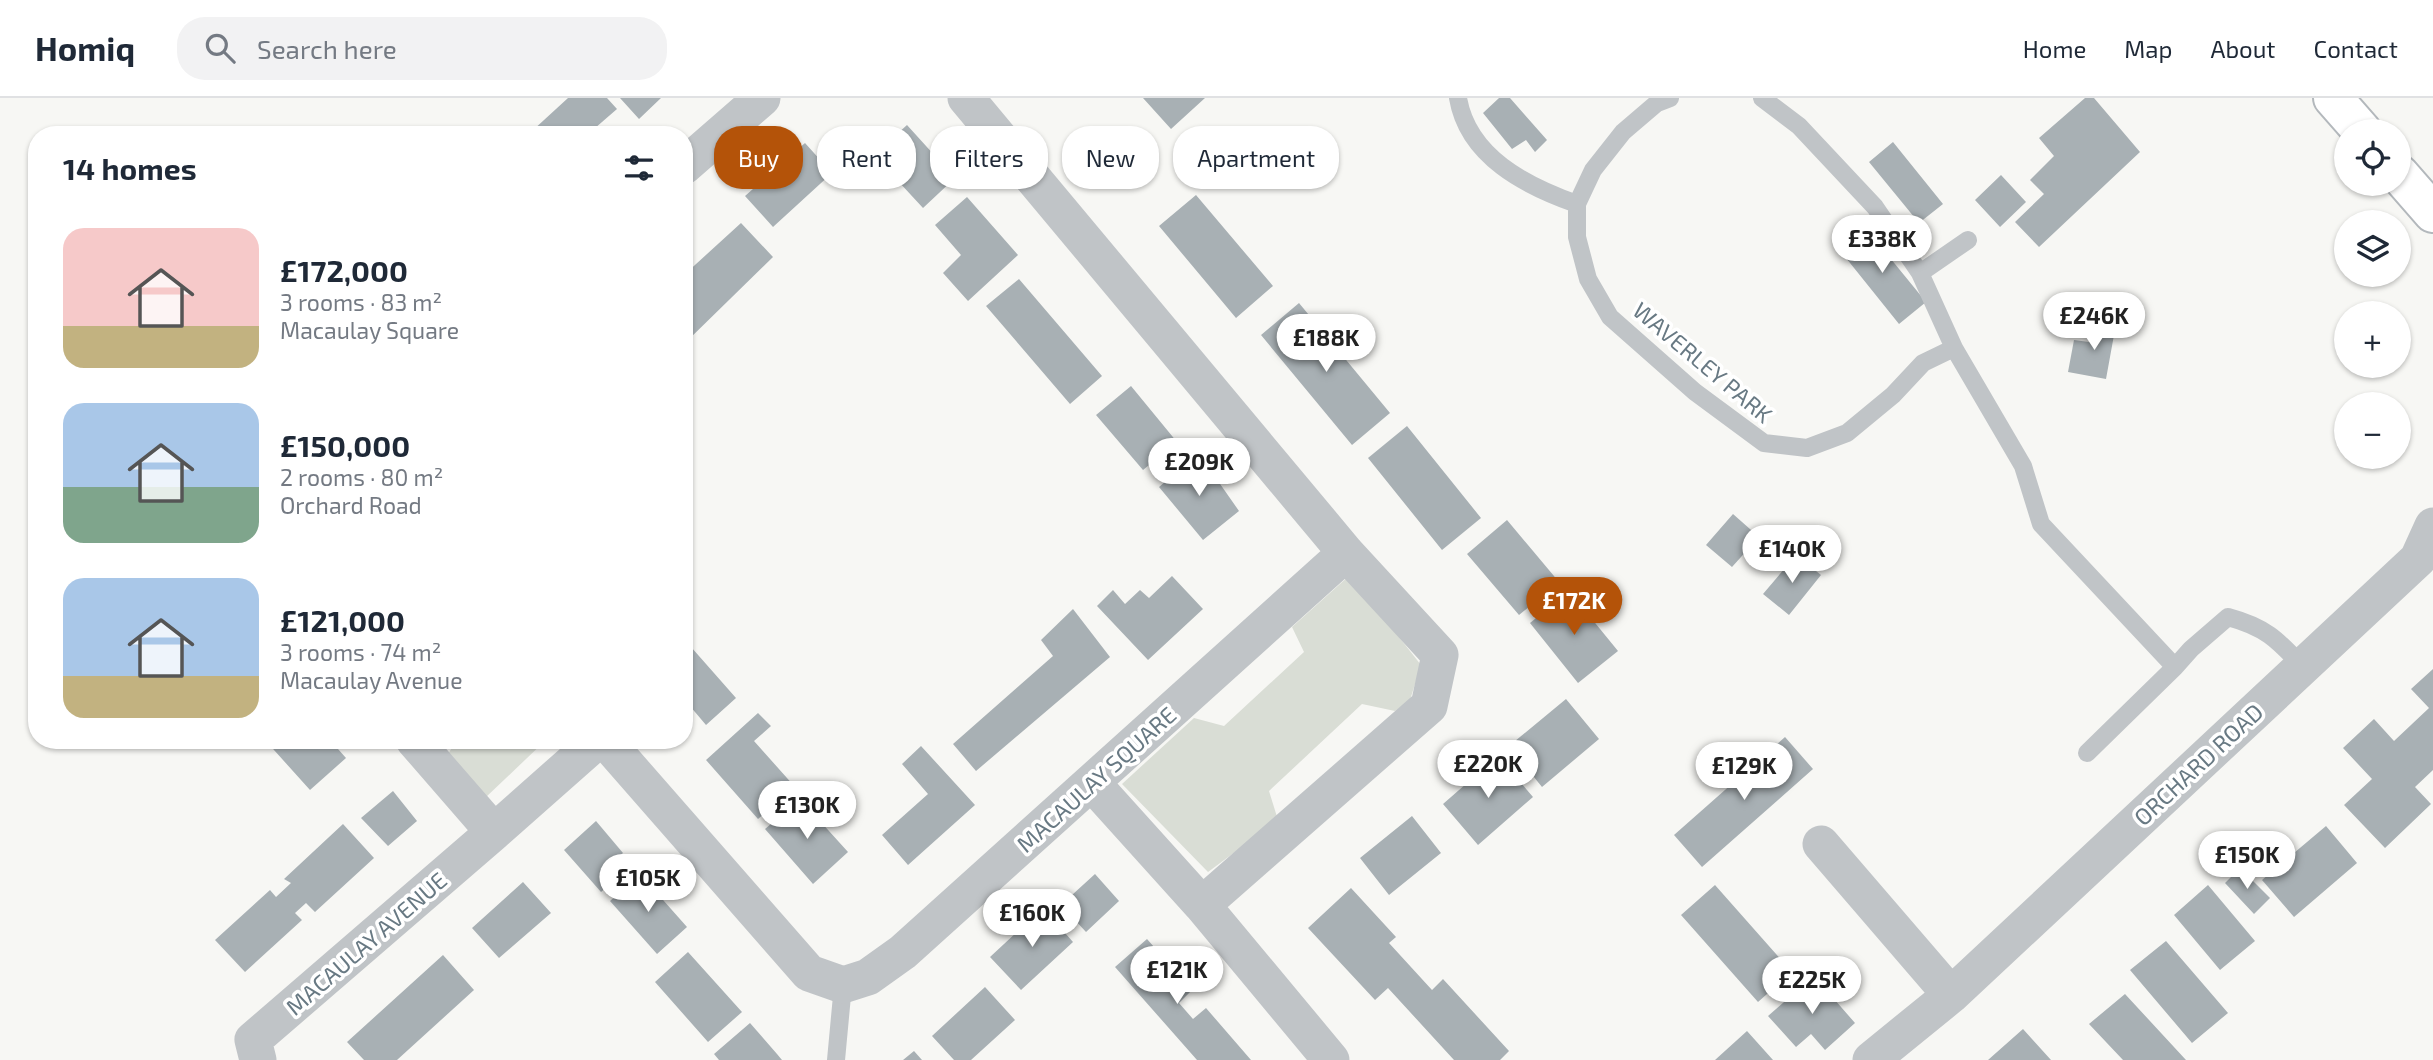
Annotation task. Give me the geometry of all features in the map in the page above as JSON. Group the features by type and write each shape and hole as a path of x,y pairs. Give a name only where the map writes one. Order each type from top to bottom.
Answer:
{"street":[{"path":"693,158 762,98"},
{"path":"2333,98 2351,119"},
{"path":"988,105 1346,553 1440,655 1429,706 1202,905"},
{"path":"2411,188 2433,214"},
{"name":"ORCHARD ROAD","path":"1871,1060 1951,995 2418,559 2433,526"},
{"name":"MACAULAY SQUARE","path":"843,985 867,978 902,952 1346,553"},
{"path":"422,749 494,832"},
{"name":"MACAULAY AVENUE","path":"258,1060 253,1040 588,749"},
{"path":"613,749 809,973 843,985"},
{"path":"1093,783 1202,905 1331,1060"},
{"path":"1821,844 1951,995"}],"lane":[{"path":"1458,98 1461,119 1492,160 1534,189 1577,204"},
{"name":"WAVERLEY PARK","path":"1670,98 1657,103 1623,132 1592,170 1577,204 1577,237 1588,279 1610,317 1695,392 1764,443 1807,448 1847,433 1893,395 1923,363 1954,348"},
{"path":"1762,98 1799,125 1875,207 1920,273 1954,348 2023,466 2041,524 2175,667"},
{"path":"1920,273 1968,240"},
{"path":"2087,753 2190,649 2228,617 2252,623 2272,634 2302,666"},
{"path":"836,1060 843,985"}],"shaded area":[{"path":"1350,575 1421,665 1410,700 1395,711 1362,704 1269,791 1278,820 1208,872 1122,784 1194,718 1224,726 1304,652 1292,627"},
{"path":"451,749 537,749 485,798 446,757"}],"building":[{"path":"568,98 607,98 617,109 597,126 537,126"},
{"path":"620,98 661,98 639,119"},
{"path":"1143,98 1205,98 1173,126 1171,129"},
{"path":"1499,98 1510,98 1547,140 1535,152 1526,140 1512,149 1483,113"},
{"path":"2085,98 2094,98 2140,152 2039,247 2015,222 2044,194 2030,180 2054,156 2039,138"},
{"path":"916,135 930,150 930,189 943,189 923,208 905,189 916,189"},
{"path":"1893,142 1943,204 1919,223 1869,162"},
{"path":"805,143 817,156 817,187 773,227 745,196 753,189 803,189"},
{"path":"2001,175 2026,202 2000,227 1975,200"},
{"path":"1196,195 1273,286 1236,318 1159,226"},
{"path":"967,197 1018,255 968,301 943,273 961,255 935,225"},
{"path":"741,223 773,257 693,335 693,267"},
{"path":"1864,226 1926,302 1899,324 1838,248"},
{"path":"1019,279 1102,376 1070,404 986,306"},
{"path":"1299,303 1390,413 1352,445 1261,335"},
{"path":"2094,320 2116,324 2106,379 2068,372 2074,340 2089,342"},
{"path":"1131,386 1177,442 1143,470 1096,415"},
{"path":"1407,426 1481,518 1442,550 1368,458"},
{"path":"1195,456 1218,481 1239,511 1203,540 1159,487"},
{"path":"1733,514 1759,537 1732,567 1706,545"},
{"path":"1507,520 1559,582 1519,615 1467,554"},
{"path":"1796,555 1821,575 1789,615 1763,594"},
{"path":"1172,576 1203,609 1148,660 1097,606 1113,590 1125,604 1140,590 1149,598"},
{"path":"1569,591 1618,651 1578,683 1530,623"},
{"path":"1073,609 1110,657 976,771 953,744 1053,656 1041,640"},
{"path":"693,649 736,698 706,725 693,710"},
{"path":"2433,669 2433,770 2415,787 2431,804 2385,848 2344,805 2372,779 2343,748 2374,719 2394,741 2429,708 2411,689"},
{"path":"1566,699 1599,739 1542,787 1509,746"},
{"path":"758,713 771,726 754,741 795,787 758,819 706,760"},
{"path":"1785,737 1813,769 1702,867 1674,835"},
{"path":"921,746 975,805 908,865 882,835 928,794 902,764"},
{"path":"273,749 338,749 346,758 310,790"},
{"path":"1498,756 1533,797 1478,845 1443,804"},
{"path":"393,791 417,821 388,846 361,818"},
{"path":"800,799 848,852 813,884 765,829"},
{"path":"1412,816 1441,853 1389,895 1360,858"},
{"path":"596,821 623,853 605,869 615,880 601,892 564,850"},
{"path":"343,824 374,858 315,912 306,903 295,913 302,920 245,972 215,940 270,890 276,897 291,883 284,879"},
{"path":"2326,826 2357,863 2294,917 2262,880"},
{"path":"2240,868 2270,898 2254,914 2225,883"},
{"path":"640,874 687,927 657,954 610,901"},
{"path":"1095,874 1119,901 1086,932 1061,905"},
{"path":"523,882 551,913 499,958 472,928"},
{"path":"1715,885 1792,972 1758,1002 1681,915"},
{"path":"2208,885 2255,941 2220,970 2174,915"},
{"path":"1351,888 1396,937 1389,943 1432,990 1443,979 1509,1051 1500,1060 1454,1060 1388,988 1375,1000 1308,928"},
{"path":"1043,908 1073,942 1021,990 990,957"},
{"path":"1147,939 1192,990 1179,1003 1193,1019 1206,1008 1251,1060 1197,1060 1115,967"},
{"path":"2166,941 2228,1013 2192,1043 2130,970"},
{"path":"688,952 742,1012 708,1042 655,982"},
{"path":"443,955 474,990 397,1060 364,1060 347,1042"},
{"path":"1814,976 1855,1023 1825,1050 1811,1034 1796,1047 1768,1016"},
{"path":"985,987 1015,1020 971,1060 954,1060 932,1036"},
{"path":"2125,994 2186,1060 2123,1060 2089,1024"},
{"path":"750,1023 782,1060 719,1060 714,1054"},
{"path":"2023,1029 2051,1060 1988,1060"},
{"path":"1747,1031 1773,1060 1715,1060"},
{"path":"914,1051 922,1060 903,1060"}]}
